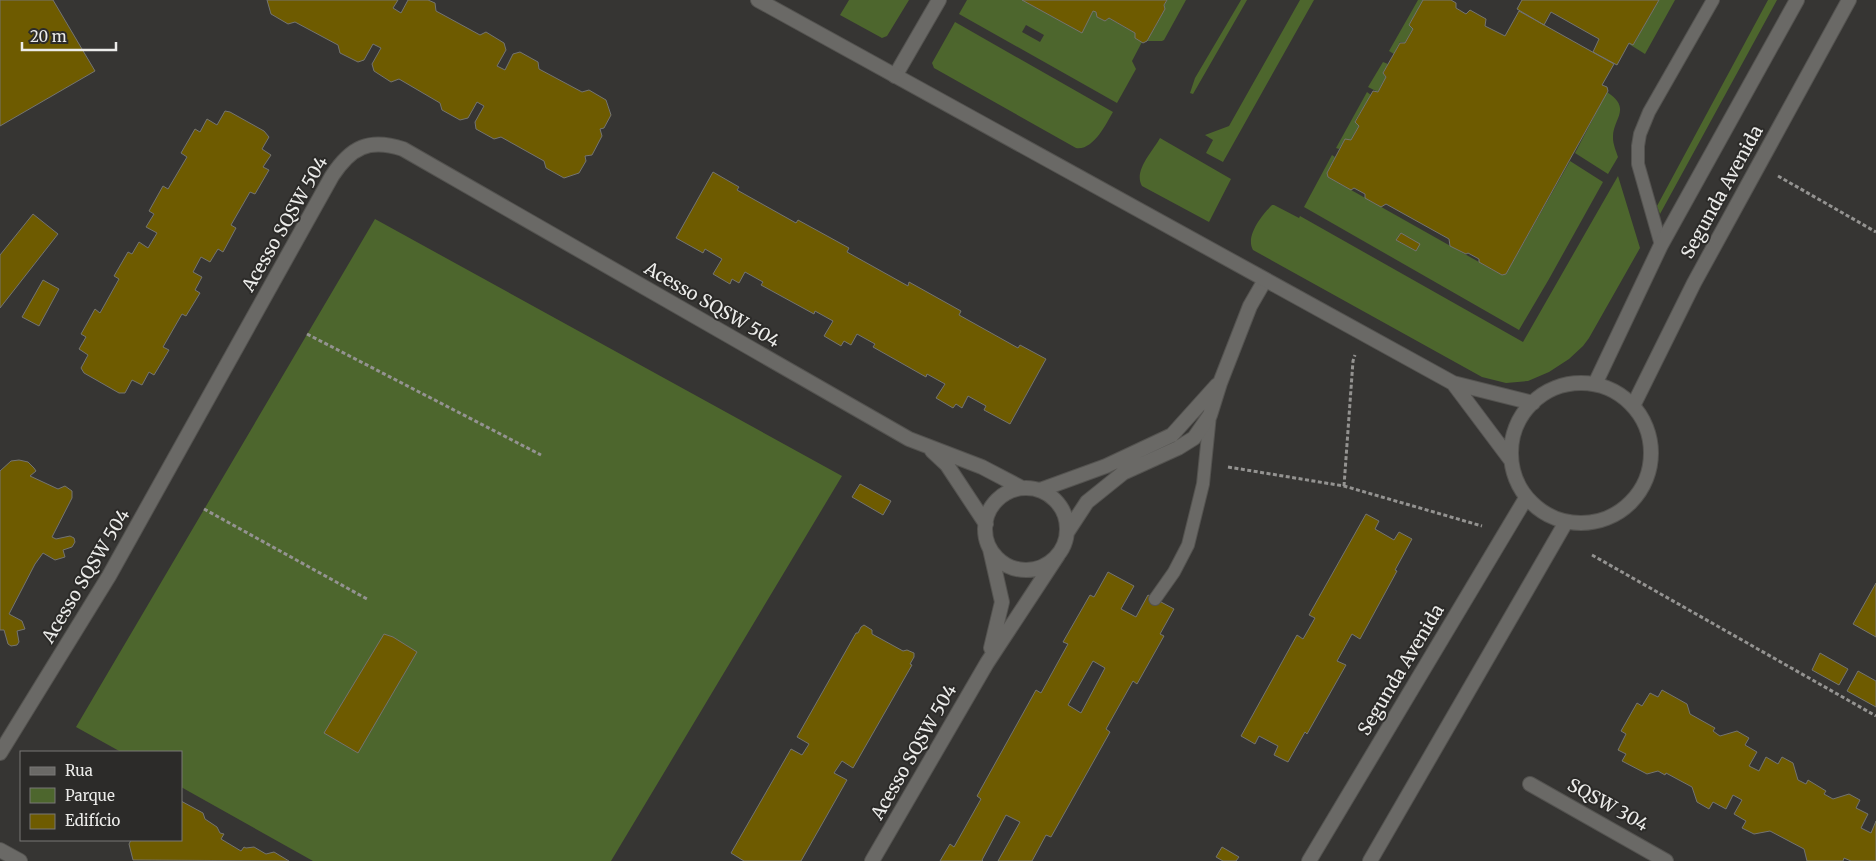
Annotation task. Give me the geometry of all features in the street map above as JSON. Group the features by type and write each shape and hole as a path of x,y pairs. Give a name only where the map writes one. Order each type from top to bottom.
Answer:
{"street":[{"path":"758,0 1452,383 1533,404"},
{"path":"895,76 939,0"},
{"name":"Segunda Avenida","path":"1595,384 1661,245 1797,0"},
{"name":"Segunda Avenida","path":"1633,406 1694,283 1849,0"},
{"name":"Acesso SQSW 504","path":"0,753 109,576 332,176 348,154 367,145 389,144 403,149 909,439 982,467 1022,488"},
{"path":"1068,531 1066,518 1060,505 1053,497 1040,490 1022,488 1010,491 1001,497 987,516 985,528 989,546 1000,560 1010,566 1022,570 1035,569 1048,564 1058,555 1065,544 1068,531 1087,502 1123,473 1178,448 1194,438 1210,415 1220,382 1250,306 1265,280"},
{"path":"1040,490 1106,466 1172,435 1220,382"},
{"path":"1452,383 1510,459"},
{"path":"1565,384 1595,384 1616,392 1633,406 1643,420 1650,437 1651,455 1648,472 1641,489 1630,503 1617,513 1601,520 1584,523 1566,522 1544,513 1526,498 1515,479 1510,459 1512,438 1519,418 1539,396 1565,384"},
{"name":"Acesso SQSW 504","path":"926,445 947,465 986,524"},
{"name":"Segunda Avenida","path":"1309,861 1526,498"},
{"path":"1370,861 1566,522"},
{"name":"Acesso SQSW 504","path":"987,663 1002,602 989,546"},
{"name":"Acesso SQSW 504","path":"872,861 987,663 1058,555"},
{"name":"SQSW 304","path":"1530,784 1666,861"},
{"path":"0,850 20,861"}],"lane":[{"path":"1661,245 1638,164 1640,134 1650,112 1712,0"},
{"path":"1155,599 1174,572 1188,545 1203,484 1210,415"}],"path":[{"path":"1773,173 1876,232"},
{"path":"307,334 541,455"},
{"path":"1344,486 1353,361 1356,354"},
{"path":"1205,463 1344,486 1482,526"},
{"path":"204,510 367,599"},
{"path":"1592,555 1876,716"}],"green space":[{"path":"849,0 909,0 887,36 882,38 840,15"},
{"path":"967,0 1022,0 1081,32 1093,11 1096,12 1097,17 1105,21 1109,18 1135,33 1135,38 1142,42 1132,61 1136,69 1117,103 959,14","holes":["1026,25 1044,35 1040,42 1022,32"]},
{"path":"1167,0 1186,0 1164,40 1147,41 1165,9 1164,5"},
{"path":"1241,0 1247,0 1193,94 1190,93 1195,78"},
{"path":"1300,0 1314,0 1223,162 1206,153 1213,140 1205,135 1229,126"},
{"path":"1418,0 1423,0 1409,25 1413,29 1405,43 1400,42 1394,54 1389,51"},
{"path":"1659,0 1675,0 1645,54 1629,43 1633,45"},
{"path":"1768,0 1777,0 1660,214 1657,206"},
{"path":"955,22 1113,112 1098,136 1088,145 1076,148 934,68 932,63"},
{"path":"1383,62 1388,64 1383,73 1386,77 1378,92 1368,87"},
{"path":"1367,92 1371,95 1355,121 1359,126 1351,140 1345,139 1339,149 1336,148"},
{"path":"1607,92 1615,98 1620,109 1613,138 1618,157 1608,174 1575,153"},
{"path":"1160,138 1231,179 1209,222 1142,186 1140,174 1142,168"},
{"path":"1332,155 1335,157 1327,173 1328,177 1502,275 1506,274 1570,161 1603,182 1519,330 1304,207","holes":["1401,233 1419,244 1416,251 1396,240"]},
{"path":"1618,176 1640,248 1583,346 1569,359 1549,372 1528,381 1506,383 1482,377 1253,250 1251,244 1253,232 1259,220 1274,205 1299,218 1300,216 1523,342"},
{"path":"375,219 842,476 611,861 313,861 182,788 182,751 119,751 76,727"}],"building":[{"path":"0,0 53,0 95,71 0,126"},
{"path":"267,0 398,0 393,8 401,13 408,0 428,0 435,3 436,11 480,35 486,32 504,43 506,50 497,66 505,70 513,54 520,52 538,62 539,69 582,92 589,90 606,100 611,115 604,128 600,129 602,136 592,155 585,156 586,161 579,173 564,178 546,168 544,161 501,137 494,139 476,129 475,122 484,106 477,102 468,118 460,120 442,110 440,103 399,79 391,82 374,71 372,64 381,48 373,44 364,60 358,62 340,53 338,45 295,22 288,24 271,14"},
{"path":"1022,0 1167,0 1164,5 1165,9 1147,41 1143,43 1135,38 1135,33 1109,18 1105,21 1097,17 1096,12 1093,11 1082,33"},
{"path":"1423,0 1451,0 1456,3 1456,8 1466,14 1470,10 1486,19 1485,26 1505,36 1519,11 1614,64 1602,85 1607,87 1608,91 1506,274 1502,275 1479,262 1479,259 1450,246 1449,239 1386,204 1381,207 1365,198 1365,194 1354,188 1351,190 1328,177 1327,173 1345,139 1351,140 1359,126 1355,122 1373,91 1378,92 1386,77 1383,73 1400,43 1405,43 1413,29 1409,25"},
{"path":"1522,0 1659,0 1633,45 1629,43 1617,65 1593,52 1599,39 1551,12 1544,25 1517,9"},
{"path":"225,111 264,131 269,137 262,149 271,155 263,167 269,170 255,194 250,192 231,225 236,228 223,252 218,249 210,262 201,257 193,272 202,277 195,290 200,293 186,316 182,314 163,347 169,350 154,375 149,372 142,385 132,380 125,393 119,393 84,373 81,368 88,355 79,349 86,337 81,334 95,309 100,313 119,279 114,276 128,252 132,254 139,242 148,248 157,233 146,227 154,214 149,211 163,186 168,189 187,157 181,153 195,129 200,132 207,119 217,125"},
{"path":"713,172 739,187 737,190 796,223 798,220 849,248 847,252 908,286 909,282 961,311 959,315 1018,348 1020,345 1046,359 1010,424 984,410 986,406 968,396 962,408 956,404 953,408 936,398 945,384 927,374 926,377 873,347 875,344 857,334 851,345 844,341 841,346 824,336 833,321 815,311 814,314 761,285 763,282 745,272 739,283 732,279 730,284 713,274 722,259 705,249 703,253 676,238"},
{"path":"33,214 58,234 0,308 0,255"},
{"path":"1401,233 1420,244 1416,251 1396,240"},
{"path":"43,280 59,289 39,326 22,317"},
{"path":"11,461 28,462 34,468 36,471 30,476 58,489 65,486 72,491 72,498 52,537 56,539 70,536 74,538 75,542 72,547 63,550 65,557 55,560 43,553 35,564 9,614 22,621 25,629 17,631 19,642 17,645 11,646 8,644 4,630 0,630 0,471"},
{"path":"860,484 891,501 883,515 852,497"},
{"path":"1366,514 1379,521 1375,529 1394,540 1399,532 1412,539 1360,639 1352,634 1337,661 1346,665 1307,734 1305,732 1288,762 1274,755 1278,746 1259,736 1255,744 1241,736 1297,635 1303,639 1315,618 1309,615"},
{"path":"1108,572 1134,586 1121,609 1136,617 1148,595 1174,609 1160,634 1164,636 1137,684 1133,681 1106,729 1110,732 1051,837 1046,835 1032,861 998,861 1020,822 1006,815 983,861 940,861 950,844 954,847 981,799 977,796 1036,690 1041,693 1068,644 1063,642 1090,595 1094,597","holes":["1093,661 1105,668 1081,713 1068,705"]},
{"path":"1876,583 1876,637 1853,624"},
{"path":"864,625 872,630 872,634 903,651 907,650 914,653 910,664 912,665 853,768 842,761 834,773 847,780 801,861 744,861 731,853 791,749 802,755 809,744 797,737 856,633"},
{"path":"384,634 393,637 417,652 358,753 324,733"},
{"path":"1820,653 1848,669 1839,685 1812,670"},
{"path":"1858,671 1876,681 1876,707 1847,691"},
{"path":"1662,690 1687,704 1690,714 1715,728 1713,731 1720,736 1737,731 1749,738 1745,745 1757,752 1749,766 1759,771 1766,757 1778,764 1782,757 1793,763 1798,780 1806,784 1808,780 1826,791 1824,794 1833,799 1849,794 1860,800 1856,808 1868,814 1861,828 1871,833 1876,821 1876,861 1851,861 1844,858 1843,861 1807,861 1804,849 1770,831 1754,834 1742,828 1746,821 1734,814 1742,800 1733,795 1726,809 1713,802 1709,809 1697,802 1692,787 1666,773 1665,775 1658,771 1647,774 1622,761 1626,754 1618,750 1626,734 1621,731 1637,703 1642,706 1650,693 1658,697"},
{"path":"182,802 203,813 205,819 217,827 220,833 224,834 221,839 241,851 244,847 254,847 266,854 274,852 289,861 133,860 129,844 130,841 182,841"},
{"path":"1222,847 1239,857 1236,861 1223,861 1216,857"}]}
